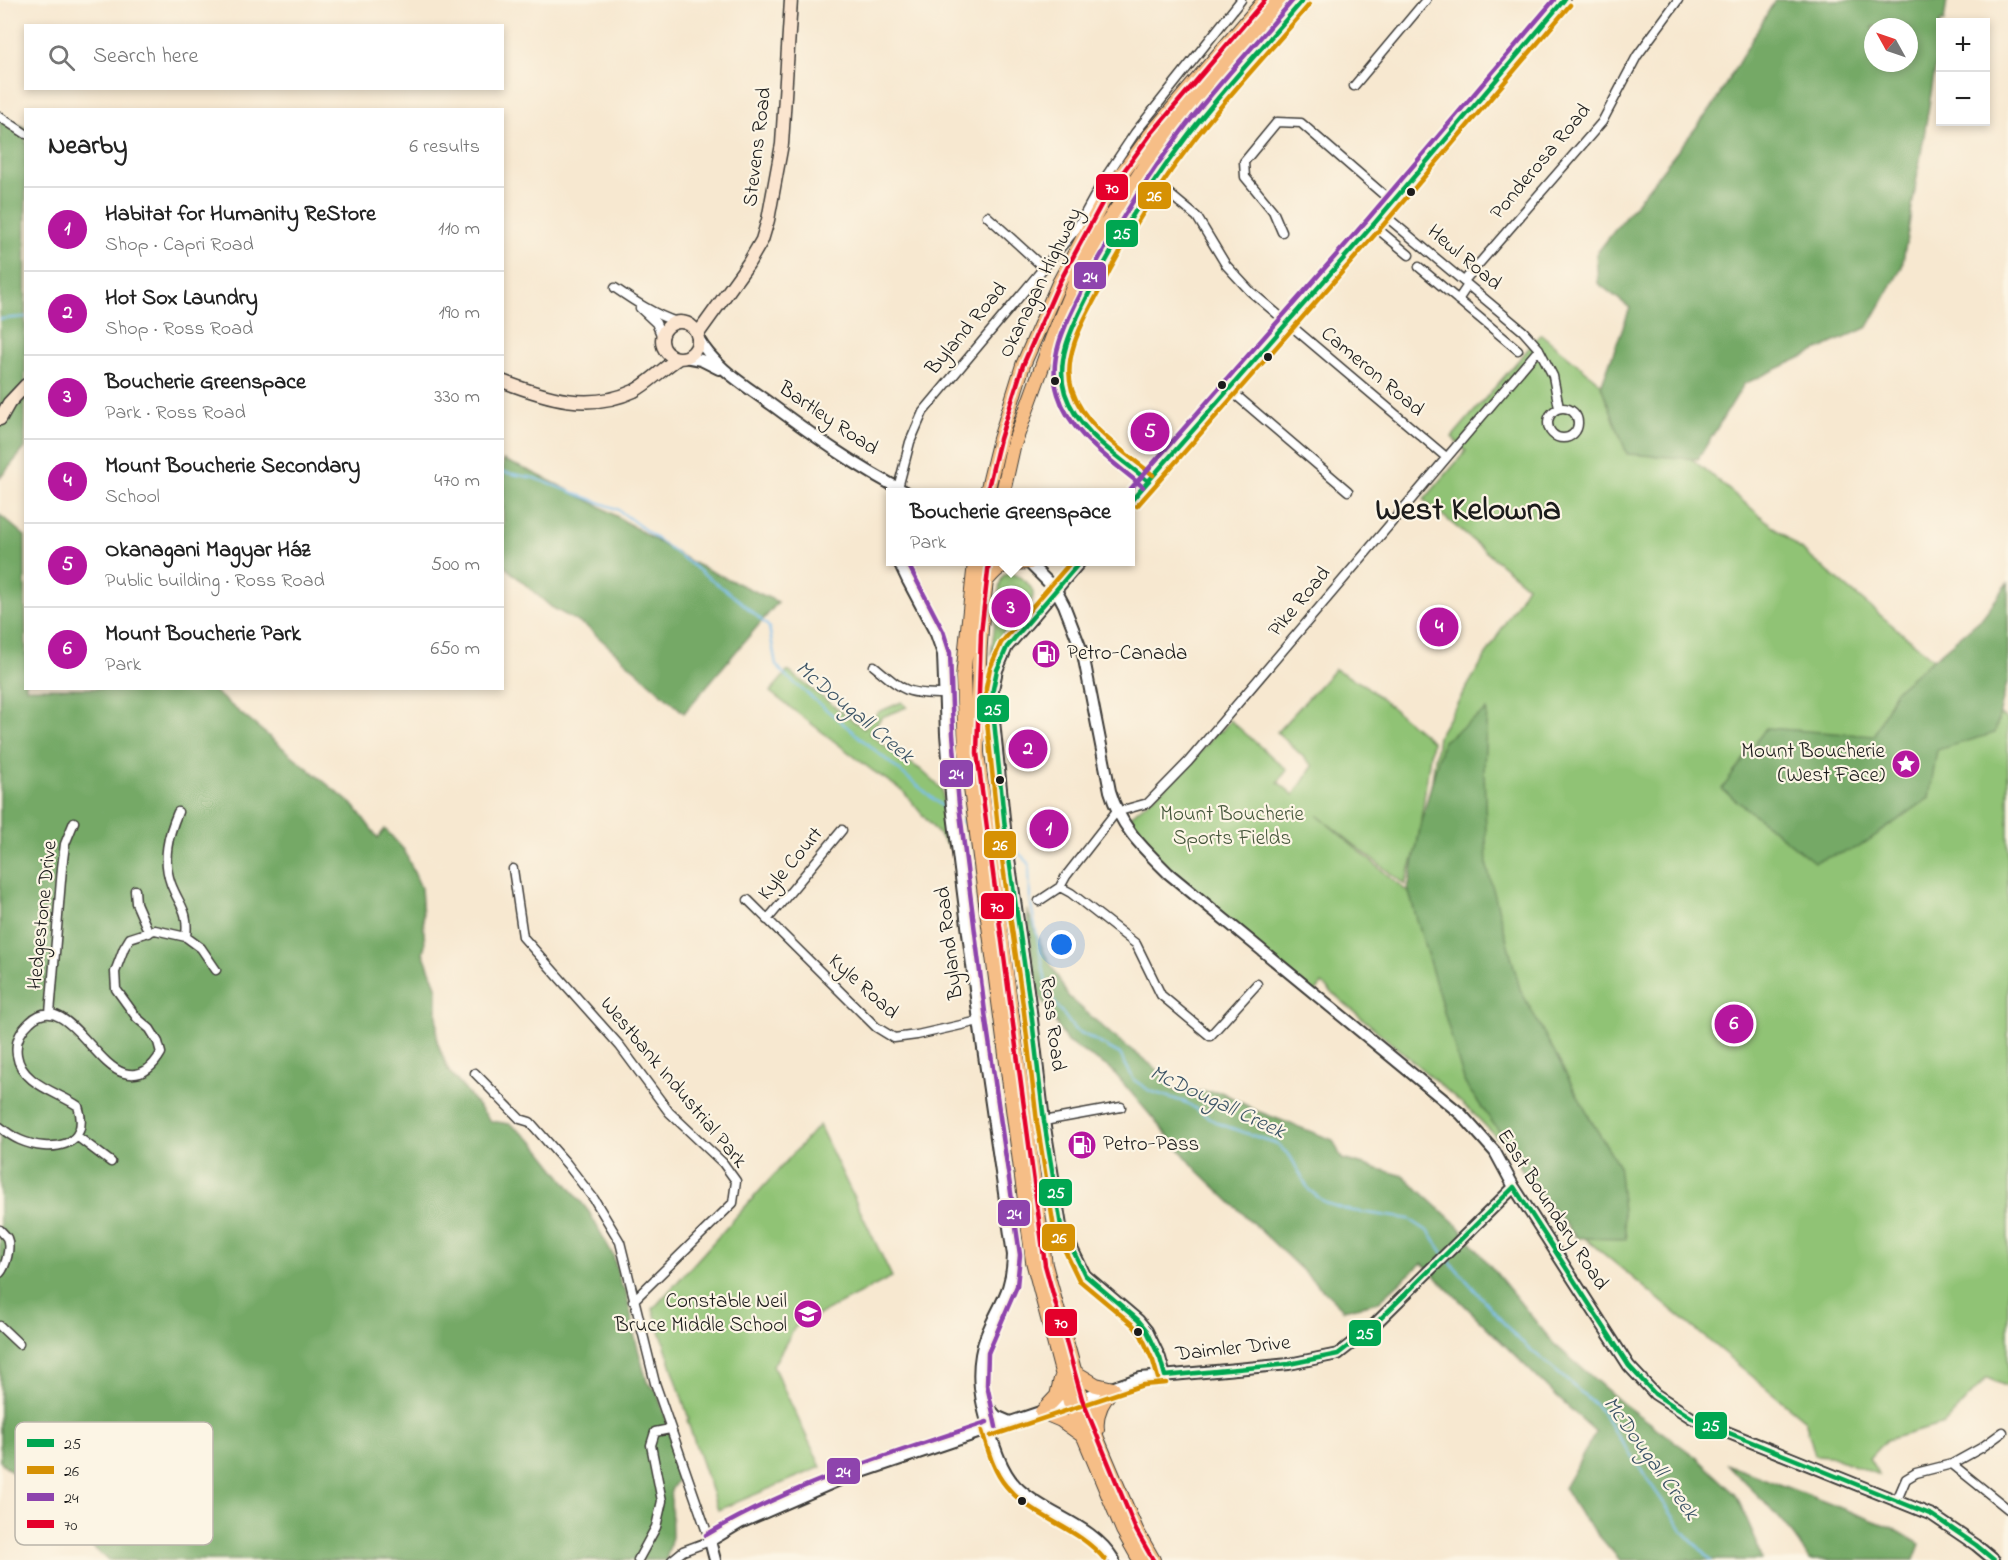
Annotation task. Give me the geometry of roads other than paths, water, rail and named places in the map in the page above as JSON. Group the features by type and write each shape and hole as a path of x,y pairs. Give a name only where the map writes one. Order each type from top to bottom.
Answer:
{"highway":[{"name":"Okanagan Highway","path":"988,488 1000,439 1023,365 1059,283 1107,194 1151,134 1265,0"},
{"name":"Okanagan Highway","path":"1004,488 1013,447 1052,339 1077,279 1106,225 1168,130 1280,0"},
{"path":"984,488 993,470"},
{"path":"973,566 963,677 966,750 982,832 1046,1265 1076,1373 1076,1401 1083,1436 1123,1530 1140,1560"},
{"path":"988,566 983,597 978,679 977,753 982,832 1033,1261 1061,1371 1098,1441 1152,1560"},
{"path":"986,581 1000,566"},
{"path":"1061,1371 1058,1396 1042,1412 1061,1420 1083,1436"},
{"path":"1076,1373 1096,1385 1113,1389"},
{"path":"1098,1441 1096,1424 1098,1411 1105,1397 1113,1389"}],"main road":[{"name":"Stevens Road","path":"697,336 753,256 762,240 768,220 782,144 791,0"},
{"name":"Stevens Road","path":"680,322 699,317 729,288"},
{"path":"504,382 576,402 607,401 636,390 647,380 695,350 697,336 693,327 680,322 667,327 658,361 647,380"},
{"path":"662,340 668,353 682,357"},
{"path":"0,420 9,403 24,387"}],"street":[{"name":"Byland Road","path":"901,488 910,442 923,412 1077,228 1103,181 1135,133 1241,0"},
{"path":"1148,481 1086,428 1076,416 1065,392 1062,365 1068,338 1116,243 1155,182 1204,116 1303,0"},
{"path":"1354,86 1426,0"},
{"path":"1135,496 1373,225 1564,0"},
{"name":"Ponderosa Road","path":"1458,300 1466,283 1602,122 1636,56 1678,0"},
{"path":"0,117 24,133"},
{"path":"1282,232 1273,212 1245,177 1244,162 1277,122 1301,123 1392,202"},
{"name":"Cameron Road","path":"1155,182 1197,217 1226,265 1250,291 1446,458"},
{"name":"Hewl Road","path":"1383,213 1523,331 1539,349 1553,376 1559,408"},
{"path":"987,216 1044,268"},
{"name":"Hewl Road","path":"1373,225 1409,255"},
{"name":"Hewl Road","path":"1419,267 1518,350"},
{"path":"615,288 668,319 680,322"},
{"path":"631,299 656,323 662,340"},
{"name":"Bartley Road","path":"697,336 706,353 730,375 803,429 895,488"},
{"name":"Pike Road","path":"1116,812 1148,803 1161,791 1539,349"},
{"name":"Bartley Road","path":"682,357 701,360 730,375"},
{"path":"1230,390 1348,490"},
{"name":"Byland Road","path":"901,566 940,645 945,671 946,734 954,818 979,1021 1013,1255 1010,1284 981,1352 978,1376 981,1398 1000,1461 1010,1479 1020,1490 1081,1526 1099,1540 1114,1560"},
{"path":"1032,566 1056,590 1083,654 1116,812 1060,887 1043,896 1039,901"},
{"name":"Ross Road","path":"1076,566 1007,647 997,670 993,711 1007,844 1044,1121 1061,1226 1085,1275 1138,1320 1147,1331 1160,1358 1165,1376"},
{"path":"873,666 901,688 916,694 945,694"},
{"path":"178,812 167,845 167,866 171,884 188,922 186,937"},
{"name":"East Boundary Road","path":"1116,812 1138,843 1168,873 1461,1114 1495,1152 1514,1187 1629,1366 1655,1394 1692,1418 1932,1515 1994,1560"},
{"name":"Hedgestone Drive","path":"50,1013 65,844 74,822"},
{"name":"Kyle Court","path":"767,920 842,830"},
{"name":"Westbank Industrial Park","path":"513,869 523,937 620,1046 669,1112 723,1163 736,1181 733,1203 633,1301"},
{"path":"1060,887 1071,893 1136,944 1161,995 1209,1036 1257,984"},
{"path":"135,890 136,903 149,933"},
{"name":"Kyle Road","path":"748,900 876,1027 894,1038 979,1021"},
{"path":"0,1127 21,1140 39,1145 62,1145 78,1137 81,1130 82,1118 78,1106 30,1078 22,1069 17,1056 20,1034 37,1015 50,1013 66,1020 112,1067 125,1073 144,1072 154,1065 161,1053 158,1042 150,1029 137,1018 116,989 115,972 130,938 155,930 186,937 201,948 216,970"},
{"path":"475,1073 520,1119 530,1122 567,1164 594,1199 620,1242 655,1383 715,1560"},
{"path":"1044,1121 1121,1107"},
{"path":"78,1137 111,1162"},
{"name":"Daimler Drive","path":"672,1560 683,1551 710,1540 740,1523 844,1478 1142,1378 1289,1364 1338,1354 1370,1329 1514,1187"},
{"path":"0,1230 7,1239 3,1269 0,1273"},
{"path":"0,1326 19,1344"},
{"path":"981,1398 996,1416 1010,1422"},
{"path":"638,1560 656,1527 662,1501 651,1445 655,1432 670,1429"},
{"path":"1897,1500 1906,1479 1916,1473 1952,1464 1981,1448 2003,1432"},
{"path":"1952,1464 2008,1509"}],"waterway":[{"name":"McDougall Creek","path":"0,319 24,317"},
{"name":"McDougall Creek","path":"504,472 534,478 617,509 740,601 769,627 776,665 786,676 949,812"},
{"name":"McDougall Creek","path":"958,820 972,827"},
{"name":"McDougall Creek","path":"993,838 1004,843"},
{"name":"McDougall Creek","path":"1012,847 1029,863 1030,899 1048,993 1074,1029 1120,1054 1134,1080 1150,1091 1187,1103 1217,1123 1277,1144 1290,1156 1309,1190 1326,1203 1347,1210 1409,1219 1429,1232 1443,1253"},
{"name":"McDougall Creek","path":"1446,1257 1516,1337 1598,1407 1683,1531 1711,1560"}],"place":[{"name":"Okanagani Magyar Ház","path":"1150,432"},
{"name":"Boucherie Greenspace","path":"1011,608"},
{"name":"Mount Boucherie Secondary","path":"1439,627"},
{"name":"Petro-Canada","path":"1046,654"},
{"name":"Hot Sox Laundry","path":"1028,749"},
{"name":"Mount Boucherie (West Face)","path":"1906,764"},
{"name":"Habitat for Humanity ReStore","path":"1049,829"},
{"name":"Mount Boucherie Park","path":"1734,1024"},
{"name":"Petro-Pass","path":"1082,1145"},
{"name":"Constable Neil Bruce Middle School","path":"808,1314"}],"district":[{"name":"West Kelowna","path":"1468,511"}],"park label":[{"name":"Mount Boucherie Sports Fields","path":"1232,827"}]}
